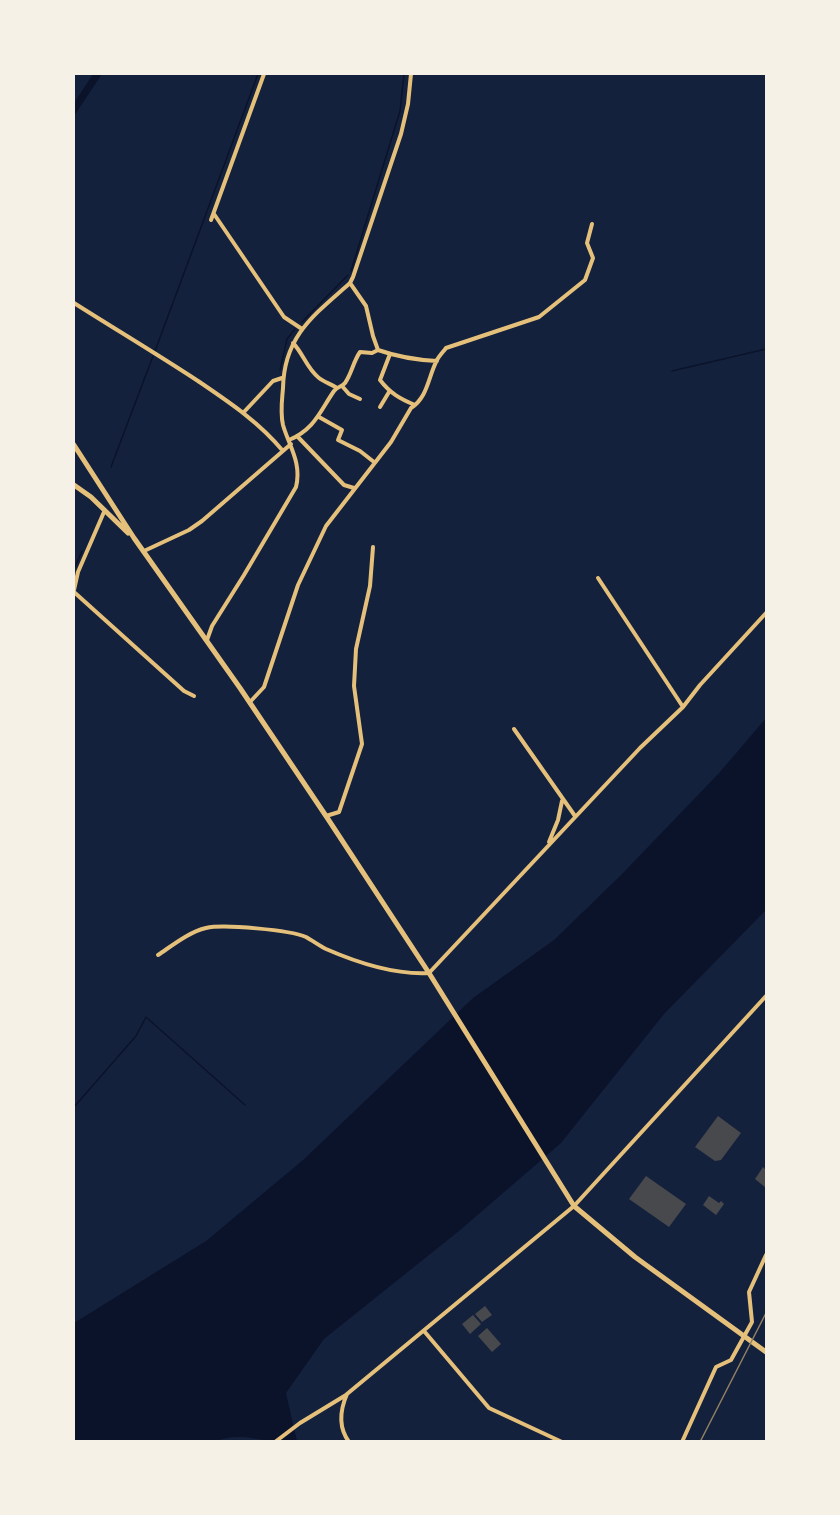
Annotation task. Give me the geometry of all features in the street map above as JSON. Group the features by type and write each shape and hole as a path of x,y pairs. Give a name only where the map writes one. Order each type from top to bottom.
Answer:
{"main road":[{"path":"74,445 134,538 250,702 326,816 429,973 574,1206 635,1257 766,1352"},
{"path":"76,486 134,538"}],"street":[{"path":"211,220 264,74"},
{"path":"207,640 212,626 296,487 298,479 296,459 281,412 283,378 293,343 302,329 350,283 402,134 411,74"},
{"path":"214,214 284,317 302,329"},
{"path":"250,702 264,687 298,585 326,526 391,442 411,408 428,387 437,360 446,348 539,317 585,280 593,258 587,243 592,224"},
{"path":"350,283 366,306 378,350"},
{"path":"74,303 155,353 243,413 262,428 283,451"},
{"path":"293,343 300,350 307,366 319,378 360,399"},
{"path":"144,551 189,530 202,521 283,451 319,417 360,352 372,353 378,350 415,360 437,360"},
{"path":"390,354 380,380 389,392 415,405"},
{"path":"243,413 273,381 283,378"},
{"path":"380,407 389,392"},
{"path":"319,417 342,430 338,440 360,451 374,462"},
{"path":"297,436 344,486 354,488"},
{"path":"105,512 78,573 74,591 184,691 194,696"},
{"path":"326,816 339,812 362,744 354,686 356,649 370,586 374,548"},
{"path":"598,578 683,706"},
{"path":"158,955 195,932 208,927 230,926 305,936 327,949 383,969 415,974 429,973 575,816 683,706 766,613"},
{"path":"514,729 575,816"},
{"path":"548,845 558,820 562,800"},
{"path":"274,1442 347,1394 574,1206 766,996"},
{"path":"682,1442 716,1367 731,1360 752,1322 749,1292 766,1255"},
{"path":"424,1331 489,1408 562,1442"},
{"path":"347,1394 341,1416 348,1442"}],"water":[{"path":"93,74 102,74 74,116 74,103"},
{"path":"766,718 766,910 664,1014 561,1143 459,1231 324,1339 286,1393 297,1441 275,1442 241,1437 214,1442 74,1442 74,1323 206,1241 303,1160 473,998 554,940 622,874 720,772"}],"building":[{"path":"718,1116 741,1133 721,1160 715,1161 695,1147"},
{"path":"763,1167 766,1170 766,1188 755,1179"},
{"path":"646,1176 686,1204 669,1227 629,1199"},
{"path":"709,1196 724,1204 716,1215 703,1205"},
{"path":"485,1306 492,1315 482,1322 475,1314"},
{"path":"473,1315 481,1324 470,1334 462,1324"},
{"path":"487,1328 501,1344 492,1352 478,1336"}],"waterway":[{"path":"155,351 258,74"},
{"path":"351,271 400,111 404,74"},
{"path":"302,322 348,275"},
{"path":"280,370 287,339 295,329"},
{"path":"672,371 766,349"},
{"path":"111,467 153,356"},
{"path":"74,569 82,551"},
{"path":"74,1107 136,1036 146,1017 245,1105"}],"railway":[{"path":"700,1442 766,1313"}]}
